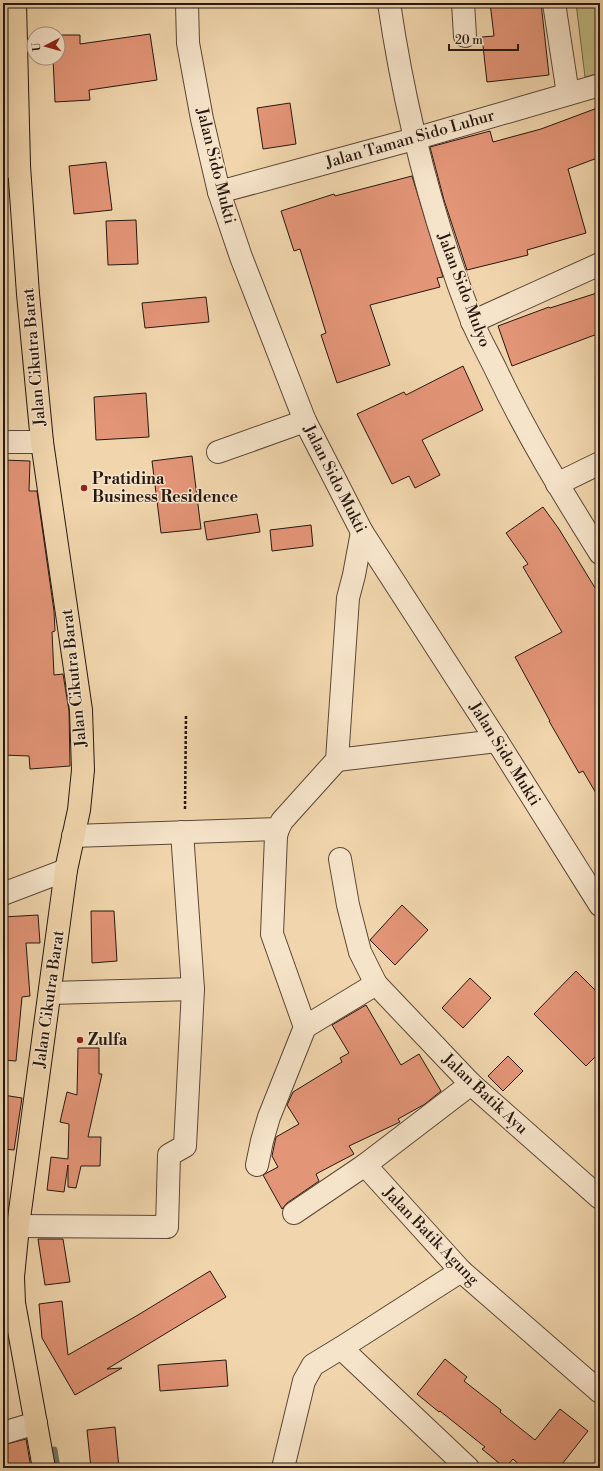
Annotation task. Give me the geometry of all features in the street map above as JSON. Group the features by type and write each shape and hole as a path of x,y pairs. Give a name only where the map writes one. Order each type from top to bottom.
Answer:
{"main road":[{"name":"Jalan Cikutra Barat","path":"15,3 11,166 28,294 42,442 81,710 84,770 66,870 18,1226 13,1277 14,1303 36,1424 41,1466"}],"street":[{"name":"Jalan Sido Mukti","path":"187,3 188,43 202,120 219,192 241,257 306,421 362,532 598,898"},
{"name":"Jalan Sido Mulyo","path":"389,3 414,139 437,220 472,322 514,406 557,484 600,553"},
{"path":"463,3 465,36"},
{"path":"554,3 568,94"},
{"name":"Jalan Taman Sido Luhur","path":"219,192 414,139 600,85"},
{"path":"472,322 600,264"},
{"path":"218,452 306,421"},
{"path":"3,442 42,442"},
{"path":"557,484 600,463"},
{"path":"305,1027 272,934 276,836 282,821 336,760 346,610 362,532"},
{"path":"336,760 497,741"},
{"path":"73,836 278,829"},
{"path":"18,1226 167,1227 169,1155 185,1146 193,989 183,832"},
{"name":"Jalan Batik Ayu","path":"340,859 348,905 360,952 376,984 472,1084 600,1198"},
{"path":"3,894 66,870"},
{"path":"257,1165 269,1117 305,1027 376,984"},
{"path":"50,993 193,989"},
{"path":"294,1213 365,1166 472,1084"},
{"name":"Jalan Batik Agung","path":"365,1166 461,1271 600,1392"},
{"path":"283,1468 304,1381 313,1365 461,1271"},
{"path":"341,1348 468,1468"},
{"path":"3,1433 36,1424"}],"path":[{"path":"183,832 186,776 186,714"}],"shaded area":[{"path":"576,3 600,3 600,73 585,77"}],"building":[{"path":"490,3 541,3 549,75 487,82 482,37 494,36"},
{"path":"150,34 157,80 89,90 90,100 55,102 53,66 66,66 66,35 80,35 80,44"},
{"path":"290,103 296,144 263,149 257,108"},
{"path":"600,107 600,157 568,169 586,233 527,250 528,255 467,270 444,200 430,147 490,131 493,142 541,129"},
{"path":"106,162 112,210 74,214 69,166"},
{"path":"412,176 443,277 437,278 440,287 370,305 390,365 337,383 321,335 326,333 300,249 294,251 281,211 334,194 335,196"},
{"path":"136,220 138,264 108,265 106,221"},
{"path":"600,292 600,333 512,366 498,326 549,307 550,308"},
{"path":"206,297 209,322 145,328 142,303"},
{"path":"463,366 483,410 422,440 440,475 415,488 409,476 392,484 357,414 404,392 406,395"},
{"path":"146,393 149,437 96,440 94,397"},
{"path":"192,456 201,529 161,533 152,461"},
{"path":"3,460 30,461 29,491 37,491 54,611 55,631 52,632 54,675 63,674 69,711 70,766 30,769 29,756 3,755"},
{"path":"543,507 559,529 600,596 600,800 583,771 579,773 515,657 562,632 523,567 528,564 506,533"},
{"path":"257,514 260,532 207,540 204,522"},
{"path":"311,525 313,546 272,551 270,530"},
{"path":"402,905 428,930 395,965 370,940"},
{"path":"91,911 114,911 117,961 92,963"},
{"path":"38,915 40,943 26,943 30,996 22,997 16,1061 3,1060 3,917"},
{"path":"576,971 600,995 600,1052 586,1066 534,1014"},
{"path":"470,978 491,998 463,1028 442,1008"},
{"path":"366,1005 401,1065 419,1054 441,1091 425,1104 398,1119 400,1122 349,1146 354,1154 316,1174 319,1181 287,1203 282,1209 263,1175 278,1167 272,1156 276,1137 299,1124 287,1105 293,1092 342,1062 340,1058 349,1053 332,1025"},
{"path":"78,1048 99,1048 99,1074 102,1074 88,1137 101,1137 100,1166 81,1166 76,1188 68,1187 68,1165 64,1192 47,1190 51,1157 68,1159 69,1124 60,1122 67,1092 77,1095"},
{"path":"508,1056 523,1071 503,1091 488,1076"},
{"path":"3,1095 22,1098 14,1150 3,1149"},
{"path":"38,1239 63,1239 70,1282 45,1285"},
{"path":"210,1271 226,1297 107,1369 122,1368 75,1395 42,1338 39,1304 62,1301 68,1355 138,1315"},
{"path":"445,1359 467,1377 464,1381 501,1410 500,1412 535,1440 560,1409 588,1431 559,1468 523,1468 513,1459 505,1468 482,1449 485,1447 417,1394"},
{"path":"226,1360 228,1386 160,1391 158,1365"},
{"path":"115,1427 119,1468 91,1468 87,1430"},
{"path":"26,1439 31,1468 3,1468 3,1445"}],"waterway":[{"path":"54,1450 57,1468"}],"place":[{"name":"Pratidina Business Residence","path":"84,488"},
{"name":"Zulfa","path":"80,1040"}]}
